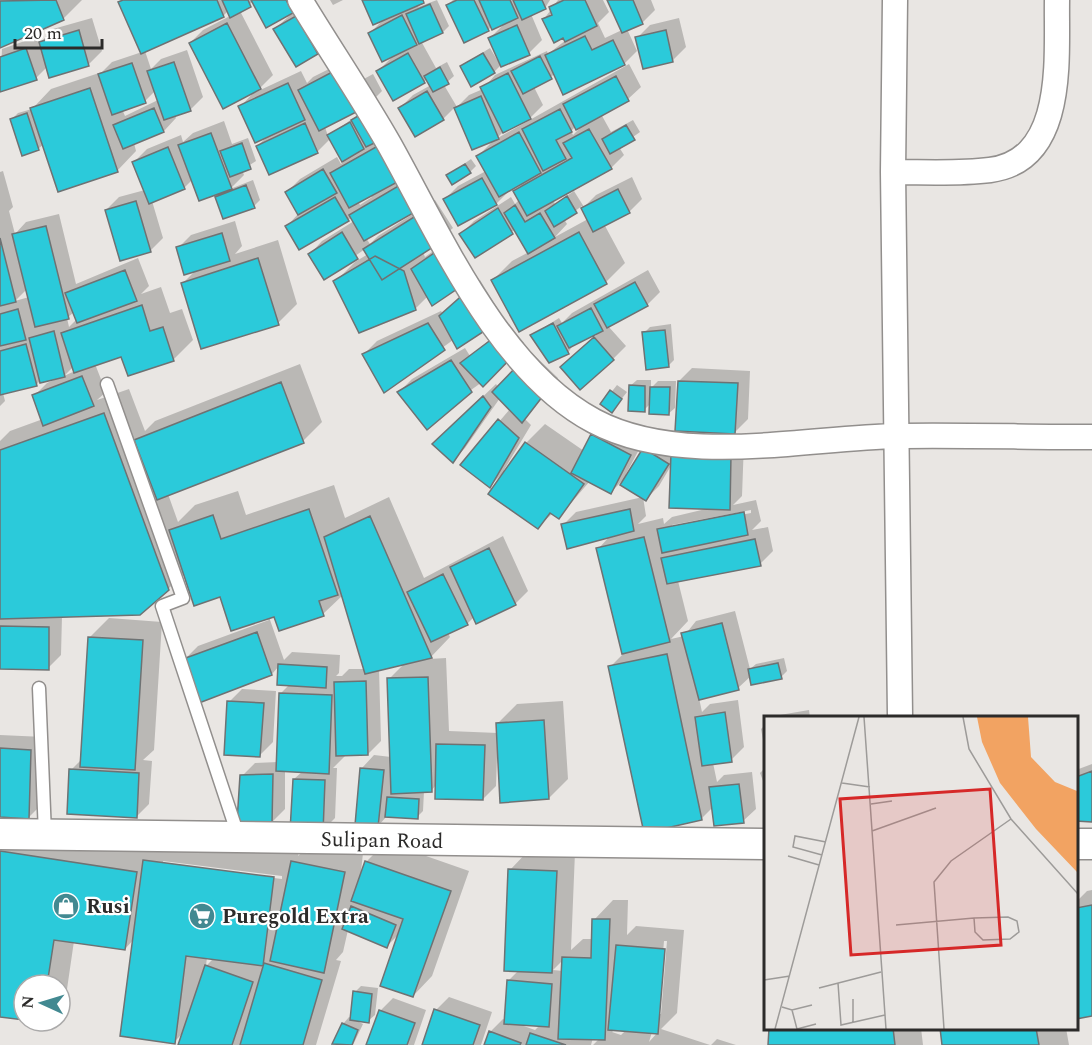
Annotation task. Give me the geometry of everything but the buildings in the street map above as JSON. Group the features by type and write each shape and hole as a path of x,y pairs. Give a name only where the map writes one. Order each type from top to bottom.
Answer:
{"street":[{"path":"300,0 387,141 481,307 509,345 567,402 593,421 620,432 647,439 682,444 758,444 896,436 1092,437"},
{"path":"895,0 893,172 900,715"},
{"path":"893,172 991,170 1015,162 1035,146 1048,123 1055,87 1057,0"},
{"name":"Sulipan Road","path":"0,834 239,839 764,844"}],"lane":[{"path":"107,384 183,598 162,606 239,839"},
{"path":"39,688 45,835"}],"place":[{"name":"Rusi","path":"66,906"},
{"name":"Puregold Extra","path":"202,916"}]}
